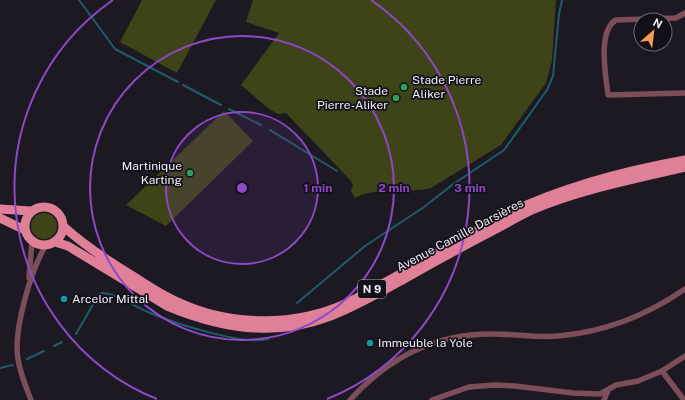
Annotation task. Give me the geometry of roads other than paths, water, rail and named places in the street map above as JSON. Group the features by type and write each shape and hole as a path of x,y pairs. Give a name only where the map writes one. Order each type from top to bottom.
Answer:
{"main road":[{"name":"Avenue Camille Darsières","path":"63,226 78,240 100,256 181,304 201,311 227,317 256,320 283,320 304,317 346,303 489,224 543,198 614,176 685,160"},
{"name":"Avenue Camille Darsières","path":"50,243 68,246 167,306 184,313 219,323 244,328 259,329 297,325 313,322 351,309 458,249 534,209 578,194 685,167"},
{"path":"0,209 23,212 31,211 40,207 52,208 61,217 63,226 59,238 50,243 32,241 25,230 0,218"},
{"path":"25,230 26,220 31,211"}],"street":[{"path":"685,13 676,18 616,20 608,26 604,38 608,95 685,93"},
{"path":"31,400 22,375 17,350 28,286 32,241"},
{"path":"28,286 37,262 50,243"},
{"path":"350,400 369,380 387,366 428,345 471,335 494,334 557,336 589,331 624,322 651,311 685,289"},
{"path":"432,400 469,387 495,385 600,394 613,386 638,381 662,371 685,356"},
{"path":"662,371 684,400"},
{"path":"604,400 608,390"}],"waterway":[{"path":"79,0 115,49 178,82"},
{"path":"297,303 365,246 424,207 452,185 504,150 547,90 553,76 559,14 562,0"},
{"path":"183,85 221,105"},
{"path":"229,109 261,125"},
{"path":"270,130 337,171"},
{"path":"76,334 99,294 102,293 120,298 161,317 209,332 243,339 268,339"},
{"path":"54,346 62,342"},
{"path":"27,359 44,351"},
{"path":"0,368 13,365"}],"place":[{"name":"Stade Pierre Aliker","path":"404,87"},
{"name":"Stade Pierre-Aliker","path":"396,98"},
{"name":"Martinique Karting","path":"190,173"},
{"name":"Arcelor Mittal","path":"64,299"},
{"name":"Immeuble la Yole","path":"370,343"}]}
